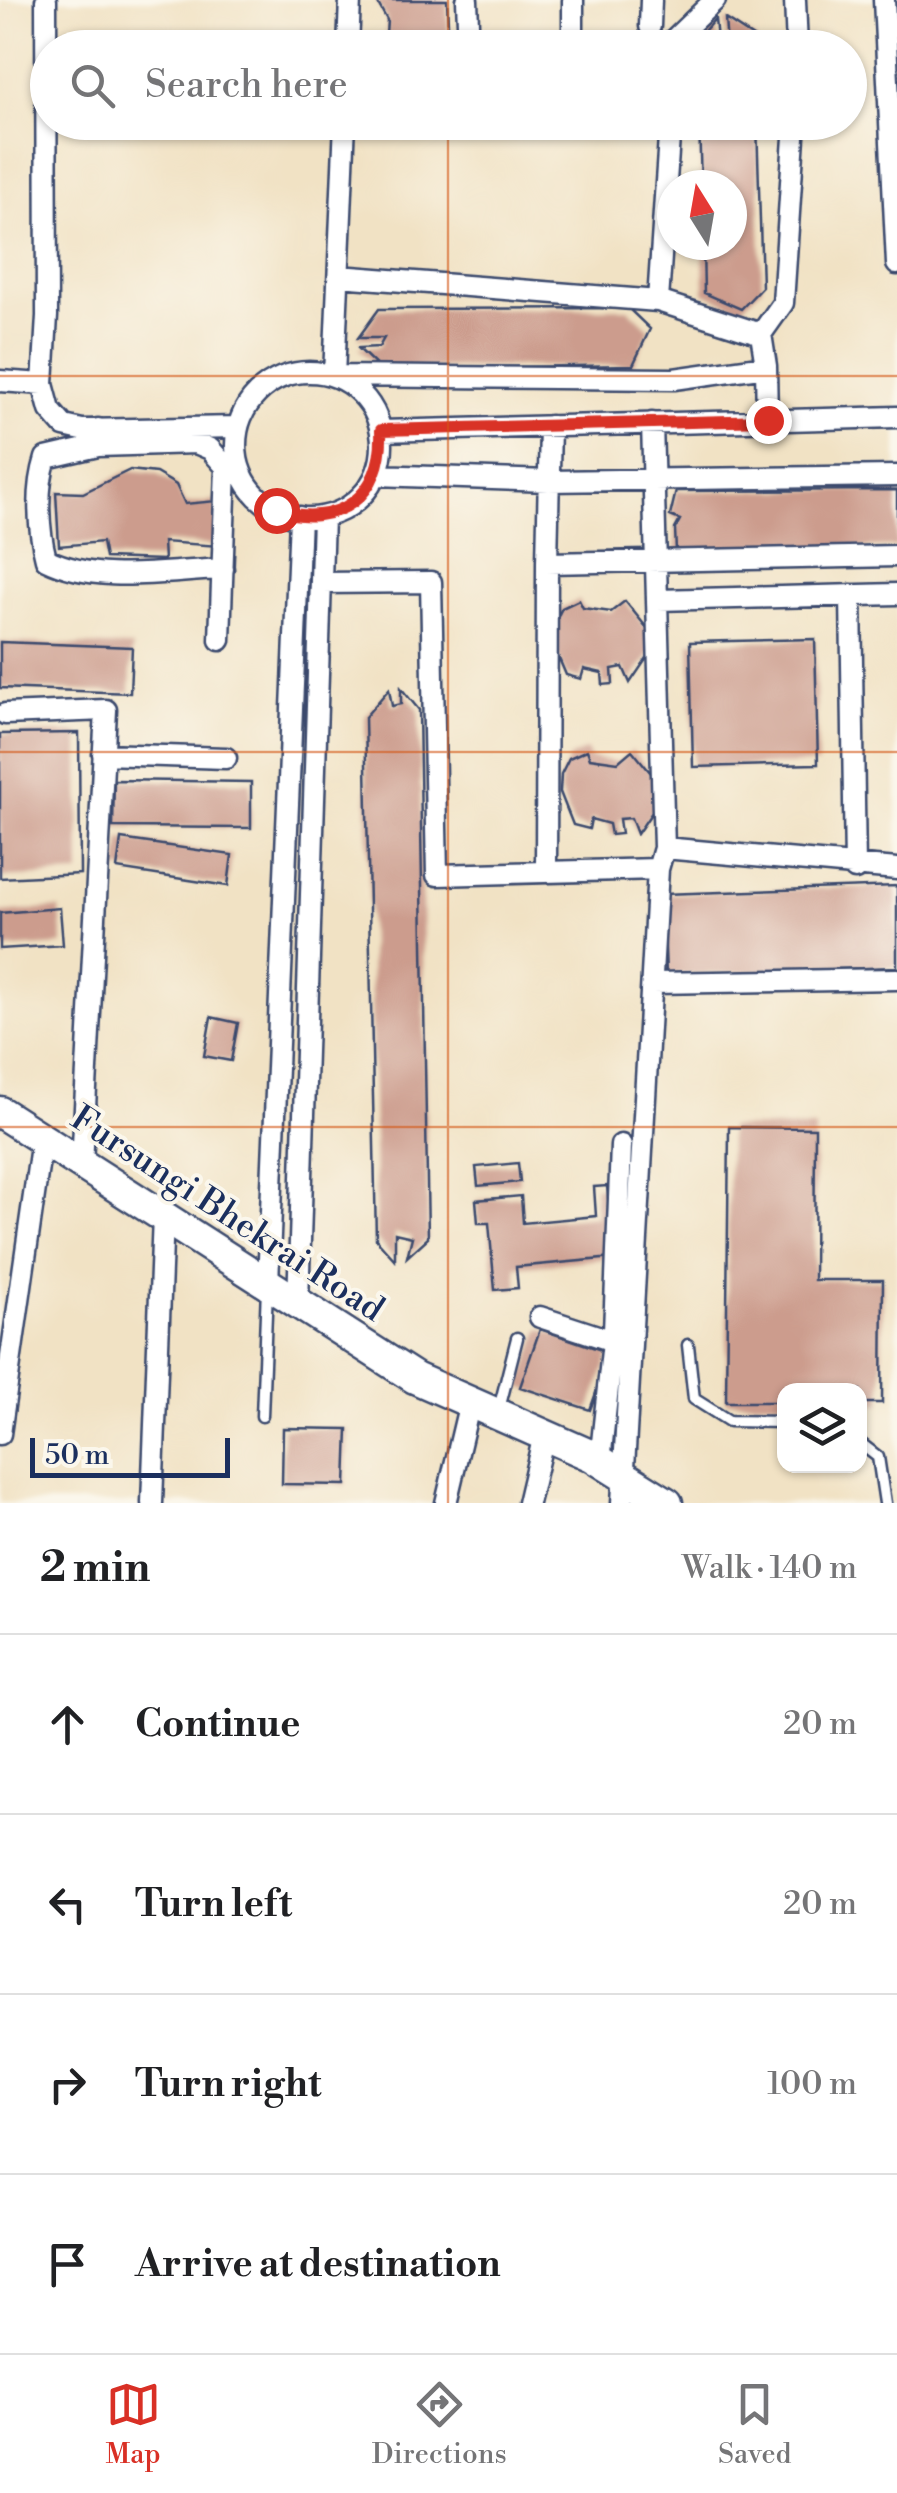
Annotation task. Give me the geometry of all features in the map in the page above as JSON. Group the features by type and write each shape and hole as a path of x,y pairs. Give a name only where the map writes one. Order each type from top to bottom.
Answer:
{"street":[{"path":"46,0 46,30"},
{"path":"349,30 350,0"},
{"path":"467,0 468,30"},
{"path":"572,30 573,0"},
{"path":"650,26 651,0"},
{"path":"685,30 714,0"},
{"path":"794,0 795,30"},
{"path":"884,0 897,264"},
{"path":"46,140 47,316 43,384 50,410 64,426 98,438"},
{"path":"334,376 344,140"},
{"path":"658,300 669,140"},
{"path":"768,420 761,334 783,302 794,140"},
{"path":"338,276 658,300 761,334"},
{"path":"334,376 365,398 381,430 382,454 376,475 363,494 323,516 300,518 276,510 249,486 236,451 238,427 248,404 264,386 286,376 310,372 334,376 674,379 766,366"},
{"path":"0,381 43,384"},
{"path":"381,430 897,417"},
{"path":"625,1490 661,858 658,560 652,423"},
{"path":"546,872 550,426"},
{"path":"222,569 115,575 65,569 46,560 41,490 46,458 98,438 188,436 238,427"},
{"path":"188,436 210,449 226,468 220,640"},
{"path":"376,475 548,481 897,476"},
{"path":"298,1302 323,516"},
{"path":"268,1283 300,518"},
{"path":"547,563 897,556"},
{"path":"321,584 431,582 437,875 546,872 661,858 897,870"},
{"path":"851,594 855,869"},
{"path":"658,600 897,594"},
{"path":"5,714 106,710 82,1164"},
{"path":"103,754 226,758"},
{"path":"653,983 897,978"},
{"name":"Fursungi Bhekrai Road","path":"0,1112 415,1378 600,1461 625,1490 667,1503"},
{"path":"0,1434 9,1296 42,1139"},
{"path":"600,1461 614,1342 621,1145"},
{"path":"152,1503 162,1216"},
{"path":"540,1317 614,1342"},
{"path":"446,1503 484,1408"},
{"path":"528,1503 544,1434"}],"lane":[{"path":"262,1416 268,1283"},
{"path":"484,1408 517,1338"},
{"path":"688,1345 694,1398 729,1421 777,1422"},
{"path":"867,1449 878,1457 886,1503"}],"building":[{"path":"376,0 447,0 448,30 386,30 387,20"},
{"path":"725,19 742,30 726,30"},
{"path":"700,140 758,140 762,287 741,309 704,293 703,260 747,260 747,170 701,170"},
{"path":"628,308 650,329 633,365 380,369 358,348 379,347 384,338 358,338 379,309"},
{"path":"130,470 156,473 176,485 185,504 216,501 219,546 163,542 164,560 105,558 102,542 59,546 56,492 83,493"},
{"path":"897,490 897,547 676,551 675,529 680,520 670,516 676,491"},
{"path":"579,600 583,608 611,612 625,601 651,633 653,649 630,683 623,667 612,669 613,684 603,685 602,673 584,669 581,679 566,675 552,642 554,624 562,608"},
{"path":"815,639 818,764 693,767 690,642"},
{"path":"0,642 132,647 130,693 0,688"},
{"path":"401,688 419,710 428,1238 407,1257 412,1237 395,1233 395,1260 376,1239 365,717 389,689 392,706 401,704"},
{"path":"79,733 80,874 0,878 0,734"},
{"path":"587,750 590,758 618,762 632,750 659,783 661,799 637,834 631,818 619,819 621,834 611,835 609,824 591,819 589,829 573,825 560,792 561,774 569,758"},
{"path":"114,780 251,782 251,828 113,827"},
{"path":"121,839 232,855 228,886 117,869"},
{"path":"897,886 897,967 666,975 663,894"},
{"path":"60,908 63,945 0,949 0,913"},
{"path":"211,1017 238,1023 231,1061 204,1056"},
{"path":"729,1127 815,1128 814,1280 883,1280 882,1403 867,1403 867,1383 777,1383 777,1402 726,1402"},
{"path":"518,1163 520,1182 478,1186 476,1167"},
{"path":"607,1186 613,1258 516,1267 518,1288 495,1290 489,1223 478,1223 476,1200 521,1196 523,1223 596,1216 594,1187"},
{"path":"540,1329 610,1353 590,1410 520,1387"},
{"path":"283,1428 348,1429 346,1485 282,1484"}],"route":[{"path":"276,510 300,518 323,516 344,508 363,494 376,475 382,454 381,430 768,420"}]}
